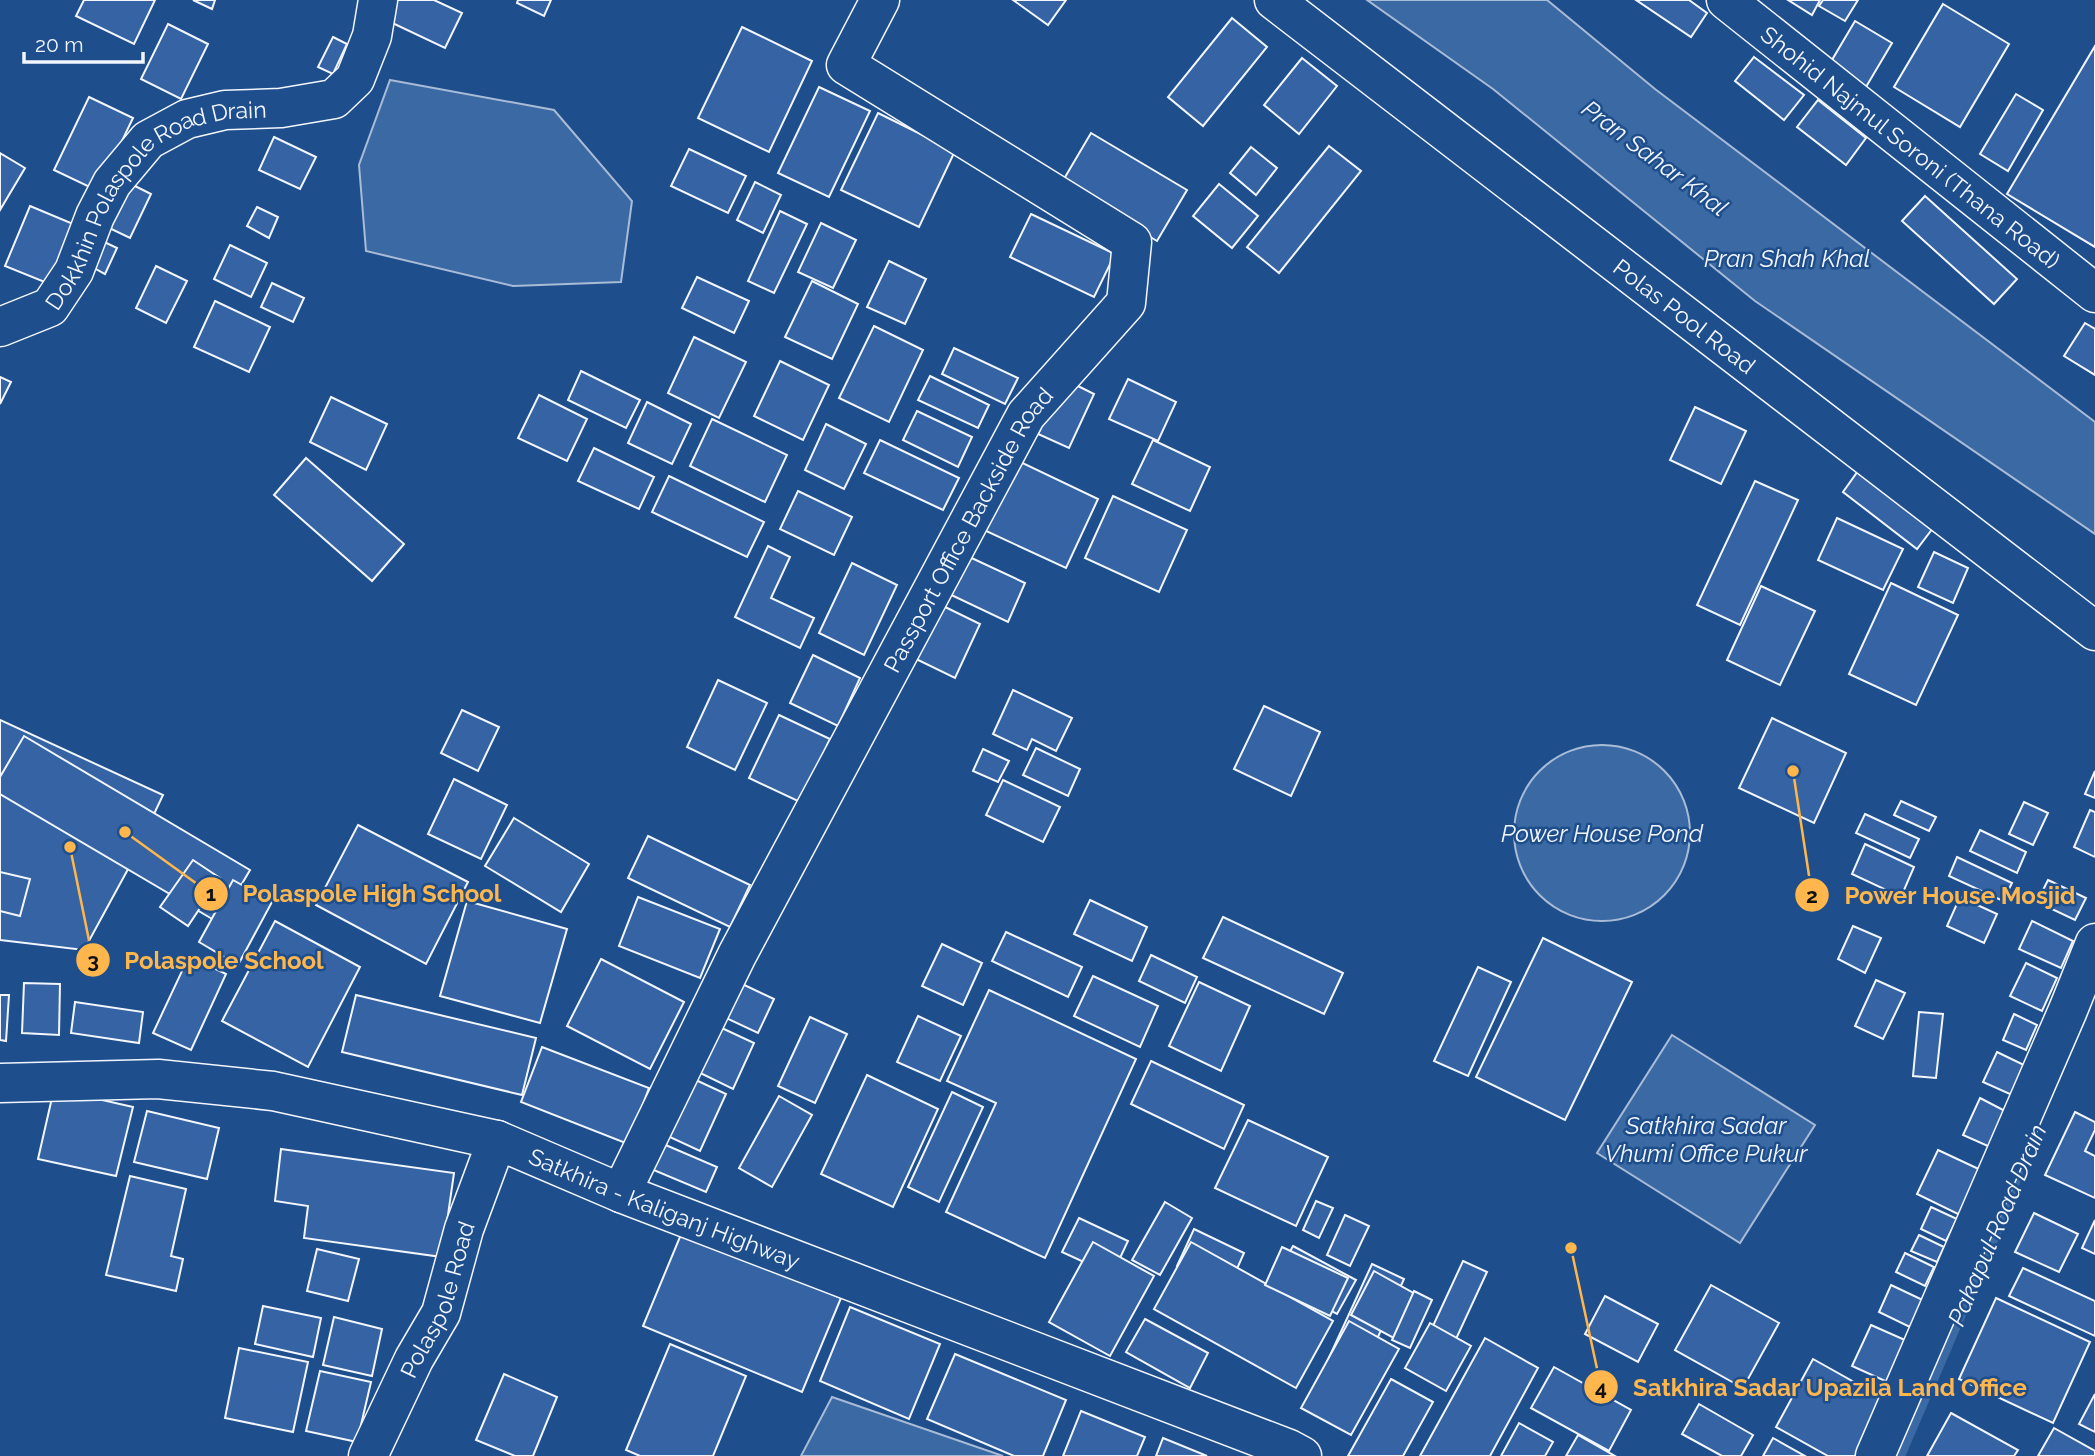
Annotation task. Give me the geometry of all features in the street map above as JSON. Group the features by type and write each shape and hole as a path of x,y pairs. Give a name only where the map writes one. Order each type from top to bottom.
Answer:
{"main road":[{"name":"Dokkhin Polaspole Road Drain","path":"0,327 50,307 74,271 111,183 148,140 187,119 225,110 281,108 334,99 355,79 372,36 378,0"},
{"name":"Passport Office Backside Road","path":"621,1193 737,955 1026,415 1126,303 1132,242 846,65 880,0"},
{"name":"Polas Pool Road","path":"1274,0 2095,631"},
{"name":"Shohid Najmul Soroni (Thana Road)","path":"1726,0 2095,293"},
{"path":"1875,1456 2095,943"},
{"name":"Satkhira - Kaliganj Highway","path":"0,1083 158,1079 273,1090 496,1140 621,1193 1302,1456"},
{"name":"Polaspole Road","path":"368,1456 414,1359 442,1313 464,1229 496,1140"}],"water":[{"name":"Pran Shah Khal","path":"1367,0 1547,0 1655,89 2095,422 2095,534 1755,301 1493,89"},
{"path":"390,80 554,110 632,201 621,282 513,286 366,251 359,165"},
{"name":"Power House Pond","path":"1602,745 1636,752 1664,771 1683,799 1690,833 1683,867 1664,895 1636,914 1602,921 1568,914 1540,895 1521,867 1514,833 1521,799 1540,771 1568,752"},
{"name":"Satkhira Sadar Vhumi Office Pukur","path":"1672,1035 1815,1125 1740,1243 1597,1153"},
{"path":"832,1397 1003,1456 801,1456"}],"building":[{"path":"84,0 155,0 134,44 76,16"},
{"path":"193,0 215,0 212,9"},
{"path":"396,0 434,0 462,13 445,48 386,20"},
{"path":"518,0 551,0 544,16 517,3"},
{"path":"1013,0 1066,0 1048,25"},
{"path":"1636,0 1689,0 1707,13 1691,37"},
{"path":"1788,0 1820,0 1812,15"},
{"path":"1823,0 1858,0 1845,21 1819,6"},
{"path":"1943,4 2009,44 1960,127 1894,87"},
{"path":"1232,18 1267,47 1203,126 1168,97"},
{"path":"1855,21 1892,43 1866,87 1829,65"},
{"path":"168,24 208,44 181,99 141,79"},
{"path":"742,27 812,61 769,152 698,118"},
{"path":"333,37 347,44 333,74 318,67"},
{"path":"2095,46 2095,247 2007,194"},
{"path":"1754,57 1804,95 1784,120 1735,81"},
{"path":"1302,58 1337,86 1299,134 1264,105"},
{"path":"819,87 870,111 829,197 778,173"},
{"path":"2016,94 2043,110 2008,171 1980,154"},
{"path":"89,97 133,118 98,191 54,170"},
{"path":"1818,100 1866,138 1846,165 1797,127"},
{"path":"878,113 955,151 919,227 841,190"},
{"path":"1091,133 1187,190 1157,241 1061,184"},
{"path":"274,137 316,157 300,189 259,170"},
{"path":"1329,146 1361,171 1279,273 1247,247"},
{"path":"1251,147 1277,168 1256,195 1230,173"},
{"path":"689,149 746,176 728,213 671,186"},
{"path":"0,153 25,168 0,210"},
{"path":"125,181 151,194 130,238 103,225"},
{"path":"755,182 781,195 763,233 737,220"},
{"path":"1219,184 1258,216 1232,248 1193,216"},
{"path":"1925,196 2017,279 1994,304 1902,221"},
{"path":"30,206 78,226 52,285 5,266"},
{"path":"257,207 278,217 269,238 247,226"},
{"path":"780,211 807,224 774,293 748,281"},
{"path":"1031,214 1115,254 1094,297 1010,257"},
{"path":"821,223 856,240 833,288 798,272"},
{"path":"98,239 117,248 105,274 87,264"},
{"path":"230,245 267,263 251,297 214,279"},
{"path":"889,261 926,279 905,324 867,307"},
{"path":"156,266 187,281 166,323 136,308"},
{"path":"697,277 749,301 734,333 682,308"},
{"path":"812,281 858,304 832,359 785,337"},
{"path":"272,283 304,298 293,322 261,307"},
{"path":"215,301 270,327 249,372 194,347"},
{"path":"2085,323 2095,329 2095,375 2064,356"},
{"path":"874,326 923,350 889,422 839,398"},
{"path":"694,337 746,362 719,418 668,393"},
{"path":"954,348 1018,378 1005,404 942,374"},
{"path":"780,361 829,385 803,440 754,416"},
{"path":"581,371 640,400 626,428 568,400"},
{"path":"930,376 989,405 978,428 918,400"},
{"path":"0,377 11,382 0,404"},
{"path":"1064,379 1094,394 1069,448 1038,434"},
{"path":"1128,379 1176,402 1158,441 1109,419"},
{"path":"539,395 587,419 567,461 518,438"},
{"path":"331,397 387,424 366,470 310,442"},
{"path":"647,402 691,424 672,464 628,443"},
{"path":"1695,407 1746,431 1721,484 1670,460"},
{"path":"917,411 972,437 958,467 903,440"},
{"path":"712,419 787,455 765,502 690,466"},
{"path":"826,424 866,444 844,489 805,470"},
{"path":"880,440 959,478 943,510 864,473"},
{"path":"1153,440 1210,467 1190,511 1132,484"},
{"path":"594,448 654,477 639,509 578,481"},
{"path":"306,458 404,544 372,581 274,495"},
{"path":"1016,460 1098,499 1066,568 984,530"},
{"path":"1858,471 1933,528 1917,549 1843,492"},
{"path":"669,476 764,522 747,557 652,512"},
{"path":"1755,481 1798,500 1740,625 1697,605"},
{"path":"798,491 852,517 834,555 780,529"},
{"path":"1113,496 1187,530 1159,592 1085,558"},
{"path":"1837,518 1903,549 1883,590 1818,560"},
{"path":"768,546 790,557 771,598 814,618 800,648 735,617"},
{"path":"1934,552 1968,568 1953,603 1918,587"},
{"path":"963,554 1025,583 1008,622 945,592"},
{"path":"852,563 897,585 864,655 819,633"},
{"path":"1891,583 1958,615 1916,705 1849,674"},
{"path":"1761,586 1815,611 1780,685 1727,660"},
{"path":"939,604 980,624 955,678 914,658"},
{"path":"813,655 860,678 838,726 790,703"},
{"path":"718,680 767,703 735,770 687,747"},
{"path":"1013,690 1072,718 1056,751 1032,739 1027,750 993,734"},
{"path":"1264,706 1320,732 1291,796 1234,769"},
{"path":"462,710 499,727 478,771 441,753"},
{"path":"779,715 830,739 800,802 749,778"},
{"path":"1772,718 1846,753 1814,823 1739,788"},
{"path":"0,720 163,795 127,871 84,950 0,940"},
{"path":"24,736 250,870 219,923 0,794 0,777"},
{"path":"1036,748 1080,769 1068,796 1023,775"},
{"path":"983,749 1009,761 998,782 973,771"},
{"path":"2095,771 2095,798 2085,794"},
{"path":"454,779 507,805 481,859 428,834"},
{"path":"1003,780 1060,807 1043,842 986,815"},
{"path":"1901,801 1936,817 1929,831 1894,815"},
{"path":"2024,802 2048,813 2033,845 2009,834"},
{"path":"2090,810 2095,812 2095,857 2074,847"},
{"path":"1865,814 1919,839 1910,858 1856,833"},
{"path":"514,818 589,864 561,912 485,866"},
{"path":"358,825 468,882 426,964 316,905"},
{"path":"1980,830 2026,852 2017,873 1970,851"},
{"path":"648,836 750,885 730,927 628,878"},
{"path":"1865,844 1914,867 1901,897 1852,874"},
{"path":"1957,857 2012,883 2003,901 1949,876"},
{"path":"193,860 220,878 188,926 160,907"},
{"path":"0,872 30,879 20,916 0,911"},
{"path":"233,880 272,902 238,965 199,942"},
{"path":"2048,880 2086,898 2075,920 2037,902"},
{"path":"638,897 720,929 700,978 619,946"},
{"path":"1960,897 1997,914 1984,943 1947,926"},
{"path":"1090,900 1147,927 1132,961 1074,934"},
{"path":"467,901 567,929 540,1023 440,996"},
{"path":"1223,917 1343,973 1324,1014 1203,958"},
{"path":"275,921 360,967 308,1067 222,1021"},
{"path":"2032,921 2073,941 2061,968 2019,949"},
{"path":"1853,926 1881,938 1865,973 1838,959"},
{"path":"1006,932 1082,967 1068,997 992,961"},
{"path":"1543,938 1632,982 1565,1120 1476,1077"},
{"path":"942,944 982,963 963,1005 922,986"},
{"path":"1151,955 1197,977 1185,1003 1139,981"},
{"path":"189,956 226,974 191,1050 153,1033"},
{"path":"601,959 684,1002 650,1069 567,1026"},
{"path":"2026,963 2057,978 2042,1011 2010,996"},
{"path":"1478,967 1511,982 1468,1076 1434,1061"},
{"path":"1093,976 1158,1006 1140,1047 1074,1016"},
{"path":"1876,980 1905,993 1883,1039 1855,1026"},
{"path":"738,982 774,999 758,1033 722,1016"},
{"path":"1199,982 1250,1006 1221,1071 1169,1046"},
{"path":"24,983 60,984 59,1035 22,1033"},
{"path":"989,990 1136,1059 1045,1258 946,1212 996,1103 947,1081"},
{"path":"0,995 9,995 6,1041 0,1040"},
{"path":"356,995 536,1038 522,1095 342,1052"},
{"path":"75,1002 143,1012 139,1043 71,1033"},
{"path":"1919,1012 1943,1014 1936,1078 1913,1076"},
{"path":"2014,1014 2037,1025 2026,1050 2003,1040"},
{"path":"918,1016 961,1036 940,1081 897,1062"},
{"path":"810,1017 847,1034 815,1103 778,1086"},
{"path":"711,1023 754,1043 733,1089 690,1068"},
{"path":"542,1047 649,1088 628,1144 521,1102"},
{"path":"1997,1052 2026,1066 2012,1095 1983,1082"},
{"path":"1151,1061 1244,1105 1224,1149 1131,1104"},
{"path":"685,1075 726,1094 700,1151 659,1132"},
{"path":"867,1075 938,1109 893,1207 821,1174"},
{"path":"54,1089 133,1107 116,1176 38,1159"},
{"path":"952,1092 983,1107 939,1202 908,1187"},
{"path":"779,1096 812,1115 772,1187 739,1168"},
{"path":"1980,1098 2007,1112 1990,1147 1963,1135"},
{"path":"147,1111 219,1128 207,1179 134,1162"},
{"path":"2075,1112 2095,1122 2095,1130 2085,1151 2095,1156 2095,1198 2045,1175"},
{"path":"1248,1120 1328,1157 1296,1226 1215,1188"},
{"path":"654,1140 717,1167 706,1192 644,1166"},
{"path":"281,1149 454,1173 442,1257 304,1238 308,1206 275,1201"},
{"path":"1938,1150 1983,1171 1962,1216 1917,1194"},
{"path":"130,1176 186,1189 171,1256 183,1259 176,1291 106,1275"},
{"path":"1316,1201 1333,1208 1319,1238 1303,1230"},
{"path":"1165,1202 1192,1218 1160,1275 1132,1260"},
{"path":"1931,1207 1957,1219 1946,1241 1921,1229"},
{"path":"2034,1213 2078,1234 2059,1272 2015,1252"},
{"path":"1345,1215 1369,1226 1350,1266 1327,1255"},
{"path":"1079,1218 1128,1241 1112,1275 1062,1252"},
{"path":"2095,1220 2095,1254 2082,1248"},
{"path":"1194,1229 1244,1253 1228,1289 1177,1266"},
{"path":"682,1232 841,1298 802,1392 643,1326"},
{"path":"1919,1235 1944,1247 1937,1262 1911,1251"},
{"path":"1093,1242 1154,1276 1110,1356 1049,1322"},
{"path":"1191,1242 1333,1321 1296,1388 1154,1309"},
{"path":"1293,1246 1356,1280 1337,1314 1274,1280"},
{"path":"1282,1247 1348,1278 1330,1316 1265,1285"},
{"path":"317,1249 359,1259 348,1301 307,1291"},
{"path":"1905,1253 1934,1267 1925,1286 1896,1272"},
{"path":"1463,1261 1487,1272 1456,1339 1432,1328"},
{"path":"1372,1264 1404,1279 1360,1377 1327,1362"},
{"path":"2023,1268 2095,1301 2095,1336 2009,1296"},
{"path":"1374,1271 1426,1300 1403,1343 1351,1315"},
{"path":"1711,1285 1779,1323 1743,1388 1675,1350"},
{"path":"1891,1285 1929,1303 1916,1330 1879,1312"},
{"path":"1414,1291 1432,1300 1410,1348 1392,1340"},
{"path":"1605,1296 1658,1324 1638,1362 1585,1334"},
{"path":"1996,1298 2090,1342 2053,1423 1959,1379"},
{"path":"263,1306 321,1318 313,1357 255,1344"},
{"path":"850,1307 940,1344 909,1419 820,1381"},
{"path":"334,1317 382,1329 372,1376 323,1365"},
{"path":"1145,1319 1208,1353 1190,1388 1126,1352"},
{"path":"1349,1321 1399,1349 1351,1435 1301,1408"},
{"path":"1430,1323 1471,1346 1446,1391 1405,1368"},
{"path":"1871,1325 1914,1344 1894,1385 1852,1366"},
{"path":"1485,1338 1538,1368 1490,1456 1420,1456"},
{"path":"670,1344 746,1376 713,1456 640,1456 626,1450"},
{"path":"239,1348 308,1362 293,1432 225,1418"},
{"path":"955,1354 1066,1400 1043,1456 1014,1456 927,1419"},
{"path":"1813,1359 1886,1400 1855,1456 1828,1456 1776,1427"},
{"path":"1554,1367 1631,1410 1609,1451 1531,1408"},
{"path":"320,1371 371,1382 357,1442 306,1431"},
{"path":"504,1374 557,1397 533,1456 515,1456 476,1440"},
{"path":"1391,1379 1433,1402 1403,1456 1348,1456"},
{"path":"2095,1394 2095,1432 2079,1424"},
{"path":"1699,1404 1753,1435 1741,1456 1722,1456 1682,1434"},
{"path":"1081,1411 1145,1437 1137,1456 1063,1456"},
{"path":"1951,1413 2018,1450 2014,1456 1927,1456"},
{"path":"1519,1423 1553,1442 1545,1456 1501,1456"},
{"path":"2054,1428 2095,1451 2095,1456 2038,1456"},
{"path":"1578,1435 1615,1456 1566,1456"},
{"path":"1163,1438 1207,1456 1156,1456"},
{"path":"1773,1438 1805,1456 1763,1456"}],"waterway":[{"name":"Pakapul Road Drain","path":"1899,1456 2000,1221 2017,1174"}],"place":[{"name":"Power House Mosjid","path":"1793,771"},
{"name":"Polaspole High School","path":"125,832"},
{"name":"Polaspole School","path":"70,847"},
{"name":"Satkhira Sadar Upazila Land Office","path":"1571,1248"}],"water label":[{"name":"Pran Sahar Khal","path":"1655,158"}]}
